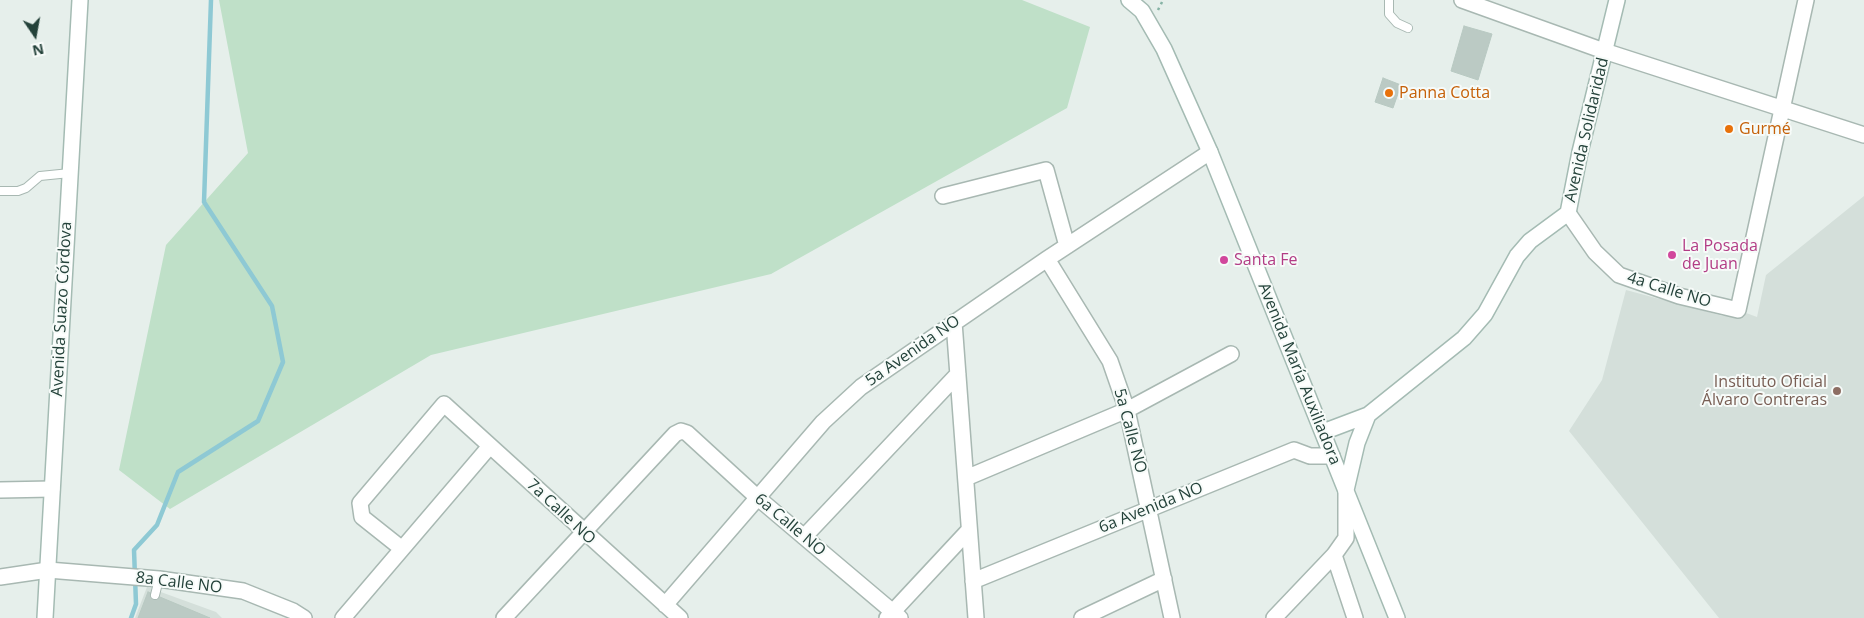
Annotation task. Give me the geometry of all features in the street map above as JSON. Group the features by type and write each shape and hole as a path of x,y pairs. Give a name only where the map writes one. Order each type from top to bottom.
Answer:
{"street":[{"name":"Avenida Suazo Córdova","path":"45,618 80,0"},
{"name":"Avenida María Auxiliadora","path":"1129,0 1142,11 1164,49 1210,152 1397,618"},
{"path":"1462,0 1604,51 1864,135"},
{"name":"Avenida Solidaridad","path":"1323,432 1368,415 1464,338 1485,314 1517,256 1530,241 1568,214 1580,152 1617,0"},
{"path":"1782,108 1806,0"},
{"name":"4a Calle NO","path":"1568,214 1595,252 1619,275 1679,296 1738,310 1782,108"},
{"name":"5a Avenida NO","path":"665,605 823,422 861,387 1066,246 1210,152"},
{"path":"943,196 1046,170 1066,246"},
{"name":"5a Calle NO","path":"1047,259 1110,361 1127,410 1150,509 1172,618"},
{"path":"954,322 976,618"},
{"path":"966,478 1127,410 1230,354"},
{"path":"804,537 958,374"},
{"name":"7a Calle NO","path":"401,548 362,517 360,504 444,404 584,533 680,618"},
{"name":"Avenida Solidaridad","path":"1346,491 1357,443 1368,415"},
{"name":"6a Calle NO","path":"584,533 675,434 682,431 688,433 758,498 893,616"},
{"path":"343,618 490,446"},
{"name":"6a Avenida NO","path":"973,581 1294,450 1310,456 1332,456"},
{"path":"0,490 52,489"},
{"path":"1274,618 1334,554 1346,538 1346,491"},
{"path":"893,616 969,530"},
{"path":"504,618 584,533"},
{"path":"1334,554 1355,618"},
{"name":"8a Calle NO","path":"0,577 48,570 159,579 243,591 293,611 304,618"},
{"path":"1082,618 1164,579"}],"lane":[{"path":"1389,0 1389,14 1397,23 1408,28"},
{"path":"0,191 18,191 26,188 40,176 70,173"},
{"path":"155,595 159,579"}],"shaded area":[{"path":"1864,196 1864,618 1719,618 1569,431 1602,380 1626,290 1723,316 1738,310 1757,317 1766,275"},
{"path":"147,587 216,612 222,618 135,618"}],"green space":[{"path":"219,0 1022,0 1090,27 1067,108 771,274 431,355 170,509 119,470 166,245 248,153"}],"building":[{"path":"1464,26 1492,34 1478,80 1451,71"},
{"path":"1383,78 1401,85 1393,108 1375,102"},
{"path":"148,592 210,618 138,618"}],"waterway":[{"path":"131,618 136,604 134,550 157,525 178,472 258,421 283,362 272,306 204,202 211,0"}],"place":[{"name":"Panna Cotta","path":"1389,93"},
{"name":"Gurmé","path":"1729,129"},
{"name":"La Posada de Juan","path":"1672,255"},
{"name":"Santa Fe","path":"1224,260"},
{"name":"Instituto Oficial Álvaro Contreras","path":"1837,391"}]}
